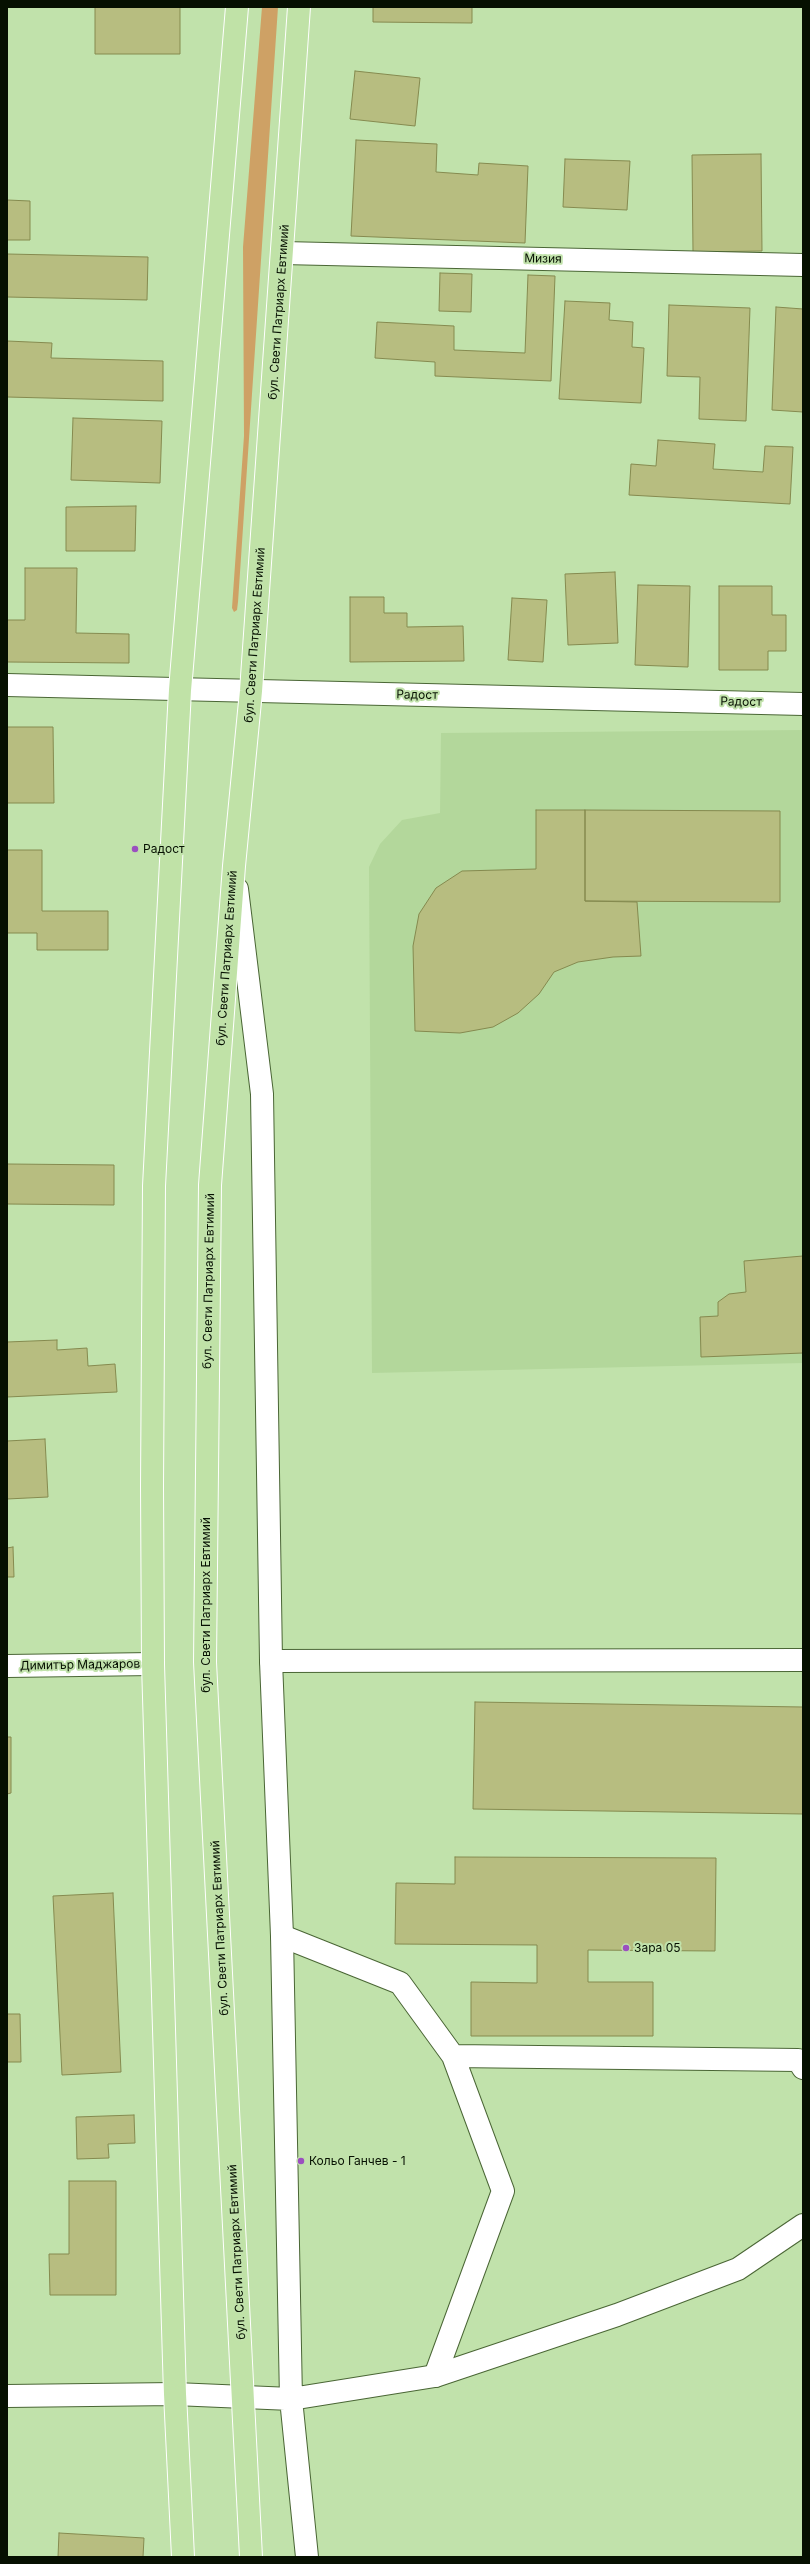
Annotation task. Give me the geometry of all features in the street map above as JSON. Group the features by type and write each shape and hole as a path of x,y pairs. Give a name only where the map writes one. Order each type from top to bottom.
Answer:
{"main road":[{"path":"182,2557 175,2394 153,1664 152,1486 154,1186 180,690 237,7"},
{"name":"бул. Свети Патриарх Евтимий","path":"251,2557 245,2397 204,1662 210,1185 234,866 251,691 283,254 299,7"}],"street":[{"name":"Мизия","path":"283,254 803,264"},
{"name":"Радост","path":"7,685 803,704"},
{"path":"234,866 262,1094 271,1662 282,1936 291,2399 307,2557"},
{"path":"271,1662 803,1660"},
{"name":"Димитър Маджаров","path":"7,1666 153,1664"},
{"path":"282,1936 400,1983 453,2056 504,2190 435,2376"},
{"path":"453,2056 798,2060 803,2068"},
{"path":"7,2396 175,2394 291,2399 435,2376 617,2315 738,2269 803,2225"}],"shaded area":[{"path":"262,7 278,7 238,602 237,610 234,612 232,608 244,436 243,247"},
{"path":"803,730 803,1363 372,1373 369,867 380,844 402,820 440,813 441,733"}],"building":[{"path":"95,7 180,7 180,54 95,54"},
{"path":"373,7 472,7 472,23 373,22"},
{"path":"355,71 420,78 415,126 350,119"},
{"path":"356,140 437,144 436,172 478,175 479,163 528,166 525,243 351,236"},
{"path":"761,154 762,251 693,252 692,155"},
{"path":"565,159 630,161 627,210 563,207"},
{"path":"7,200 30,201 30,240 7,240"},
{"path":"7,254 148,257 147,300 7,297"},
{"path":"440,273 472,274 471,312 439,311"},
{"path":"528,275 555,276 551,381 435,376 435,362 375,358 377,322 454,326 454,350 525,353"},
{"path":"565,301 610,303 609,320 633,322 632,347 644,348 641,403 559,399"},
{"path":"669,305 750,308 746,421 699,419 700,377 667,376"},
{"path":"776,307 803,309 803,412 772,410"},
{"path":"7,341 52,343 51,358 163,361 163,401 7,397"},
{"path":"73,418 162,421 160,483 71,480"},
{"path":"658,440 715,444 713,469 763,472 765,446 793,447 790,504 629,495 631,464 656,466"},
{"path":"136,506 135,551 66,551 66,507"},
{"path":"25,568 77,568 76,633 129,634 129,663 7,662 7,620 25,620"},
{"path":"615,572 618,643 568,645 565,574"},
{"path":"638,585 690,586 688,667 635,665"},
{"path":"719,586 772,586 772,615 786,615 786,651 768,651 768,670 719,670"},
{"path":"350,597 384,597 384,613 407,613 407,627 463,626 464,661 350,662"},
{"path":"512,598 547,600 543,662 508,660"},
{"path":"7,727 53,727 54,803 7,803"},
{"path":"536,810 585,810 585,901 637,902 641,956 613,957 578,962 554,972 539,994 518,1013 493,1027 460,1033 415,1031 413,946 419,914 436,888 462,871 536,869"},
{"path":"585,810 780,811 780,902 585,901"},
{"path":"7,850 42,850 42,911 108,911 108,950 37,950 37,933 7,933"},
{"path":"7,1164 114,1165 114,1205 7,1204"},
{"path":"803,1256 803,1353 701,1357 700,1317 718,1316 718,1302 729,1294 746,1292 744,1261"},
{"path":"57,1340 57,1350 87,1348 88,1366 115,1364 117,1392 7,1397 7,1342"},
{"path":"45,1439 48,1497 7,1499 7,1441"},
{"path":"13,1547 14,1577 7,1577 7,1548"},
{"path":"475,1702 803,1707 803,1814 473,1809"},
{"path":"7,1737 11,1737 11,1793 7,1794"},
{"name":"Зара 05","path":"455,1857 716,1858 715,1951 588,1950 588,1982 653,1982 653,2036 471,2036 471,1982 537,1983 537,1945 395,1944 396,1883 455,1884"},
{"path":"113,1893 121,2072 62,2075 53,1896"},
{"path":"7,2014 20,2014 21,2062 7,2062"},
{"path":"134,2115 135,2143 108,2144 109,2158 77,2159 76,2117"},
{"path":"69,2181 116,2181 116,2295 50,2295 49,2254 69,2254"},
{"path":"59,2533 144,2538 143,2557 58,2557"}],"place":[{"name":"Радост","path":"135,849"},
{"name":"Зара 05","path":"626,1948"},
{"name":"Кольо Ганчев - 1","path":"301,2161"}]}
